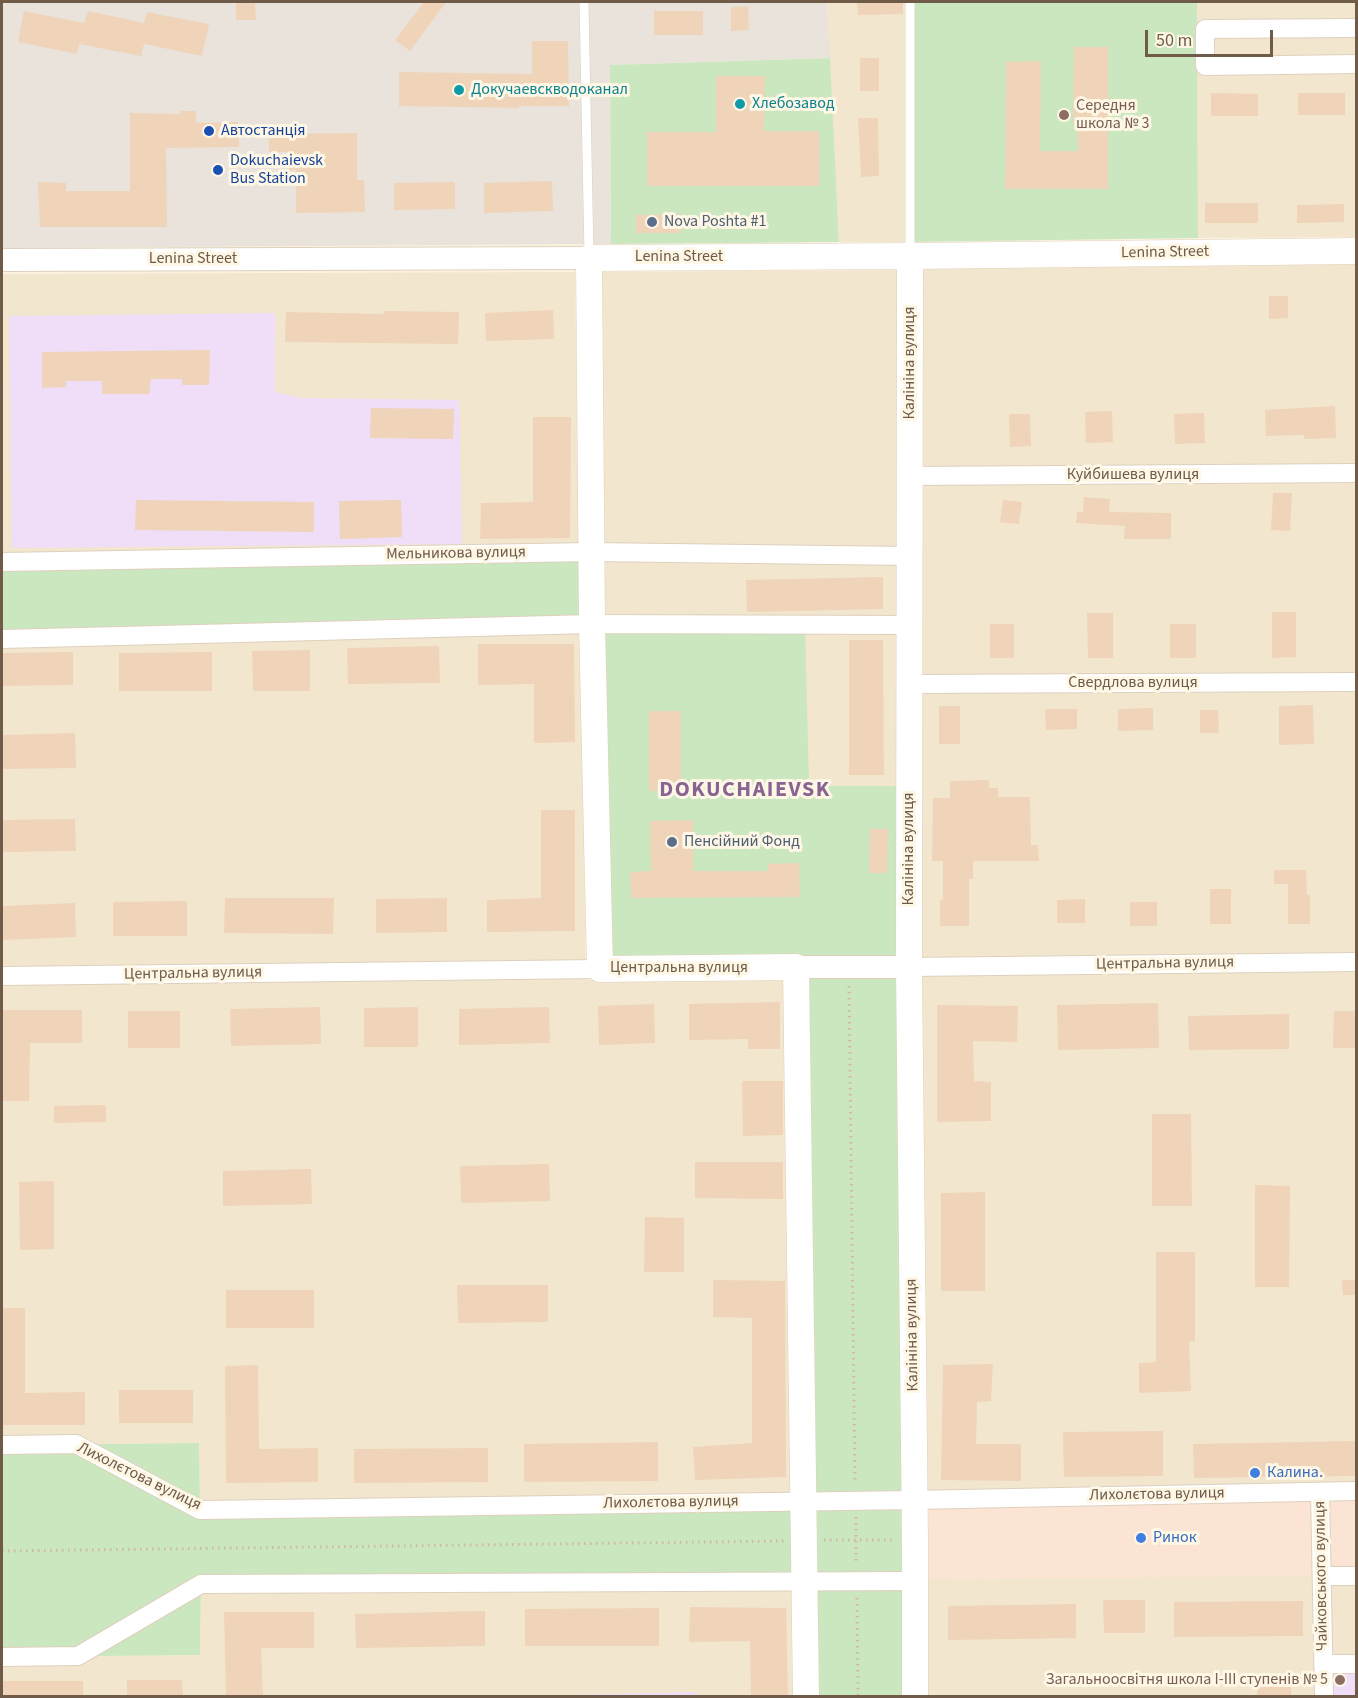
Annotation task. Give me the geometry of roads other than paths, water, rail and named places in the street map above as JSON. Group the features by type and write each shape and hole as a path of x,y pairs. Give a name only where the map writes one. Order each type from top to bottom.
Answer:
{"main road":[{"name":"Lenina Street","path":"589,258 1356,251"},
{"name":"Калініна вулиця","path":"910,256 909,967 915,1696"},
{"path":"589,258 592,624 600,969"},
{"path":"796,967 806,1696"},
{"name":"Центральна вулиця","path":"600,969 796,967"}],"street":[{"path":"1356,28 1205,29 1205,66 1356,64"},
{"name":"Lenina Street","path":"2,260 589,258"},
{"name":"Куйбишева вулиця","path":"910,476 1356,473"},
{"name":"Мельникова вулиця","path":"2,562 591,552 910,556"},
{"path":"2,639 592,624 909,625"},
{"name":"Свердлова вулиця","path":"909,684 1356,682"},
{"name":"Центральна вулиця","path":"796,967 1356,963"},
{"name":"Центральна вулиця","path":"2,976 600,969"},
{"name":"Лихолєтова вулиця","path":"2,1445 76,1444 200,1510 1356,1491"},
{"name":"Чайковського вулиця","path":"1320,1492 1324,1696"},
{"path":"1322,1576 1356,1576"},
{"path":"2,1657 78,1656 201,1584 915,1581"},
{"path":"1323,1664 1356,1664"}],"lane":[{"name":"Калініна вулиця","path":"910,2 910,256"},
{"path":"584,3 589,258"}],"place":[{"name":"Докучаевскводоканал","path":"459,90"},
{"name":"Хлебозавод","path":"740,104"},
{"name":"Середня школа № 3","path":"1064,115"},
{"name":"Автостанція","path":"209,131"},
{"name":"Dokuchaievsk Bus Station","path":"218,170"},
{"name":"Nova Poshta #1","path":"652,222"},
{"name":"Пенсійний Фонд","path":"672,842"},
{"name":"Калина.","path":"1255,1473"},
{"name":"Ринок","path":"1141,1538"},
{"name":"Загальноосвітня школа І-ІІІ ступенів № 5","path":"1340,1680"}],"district":[{"name":"DOKUCHAIEVSK","path":"745,791"}]}
